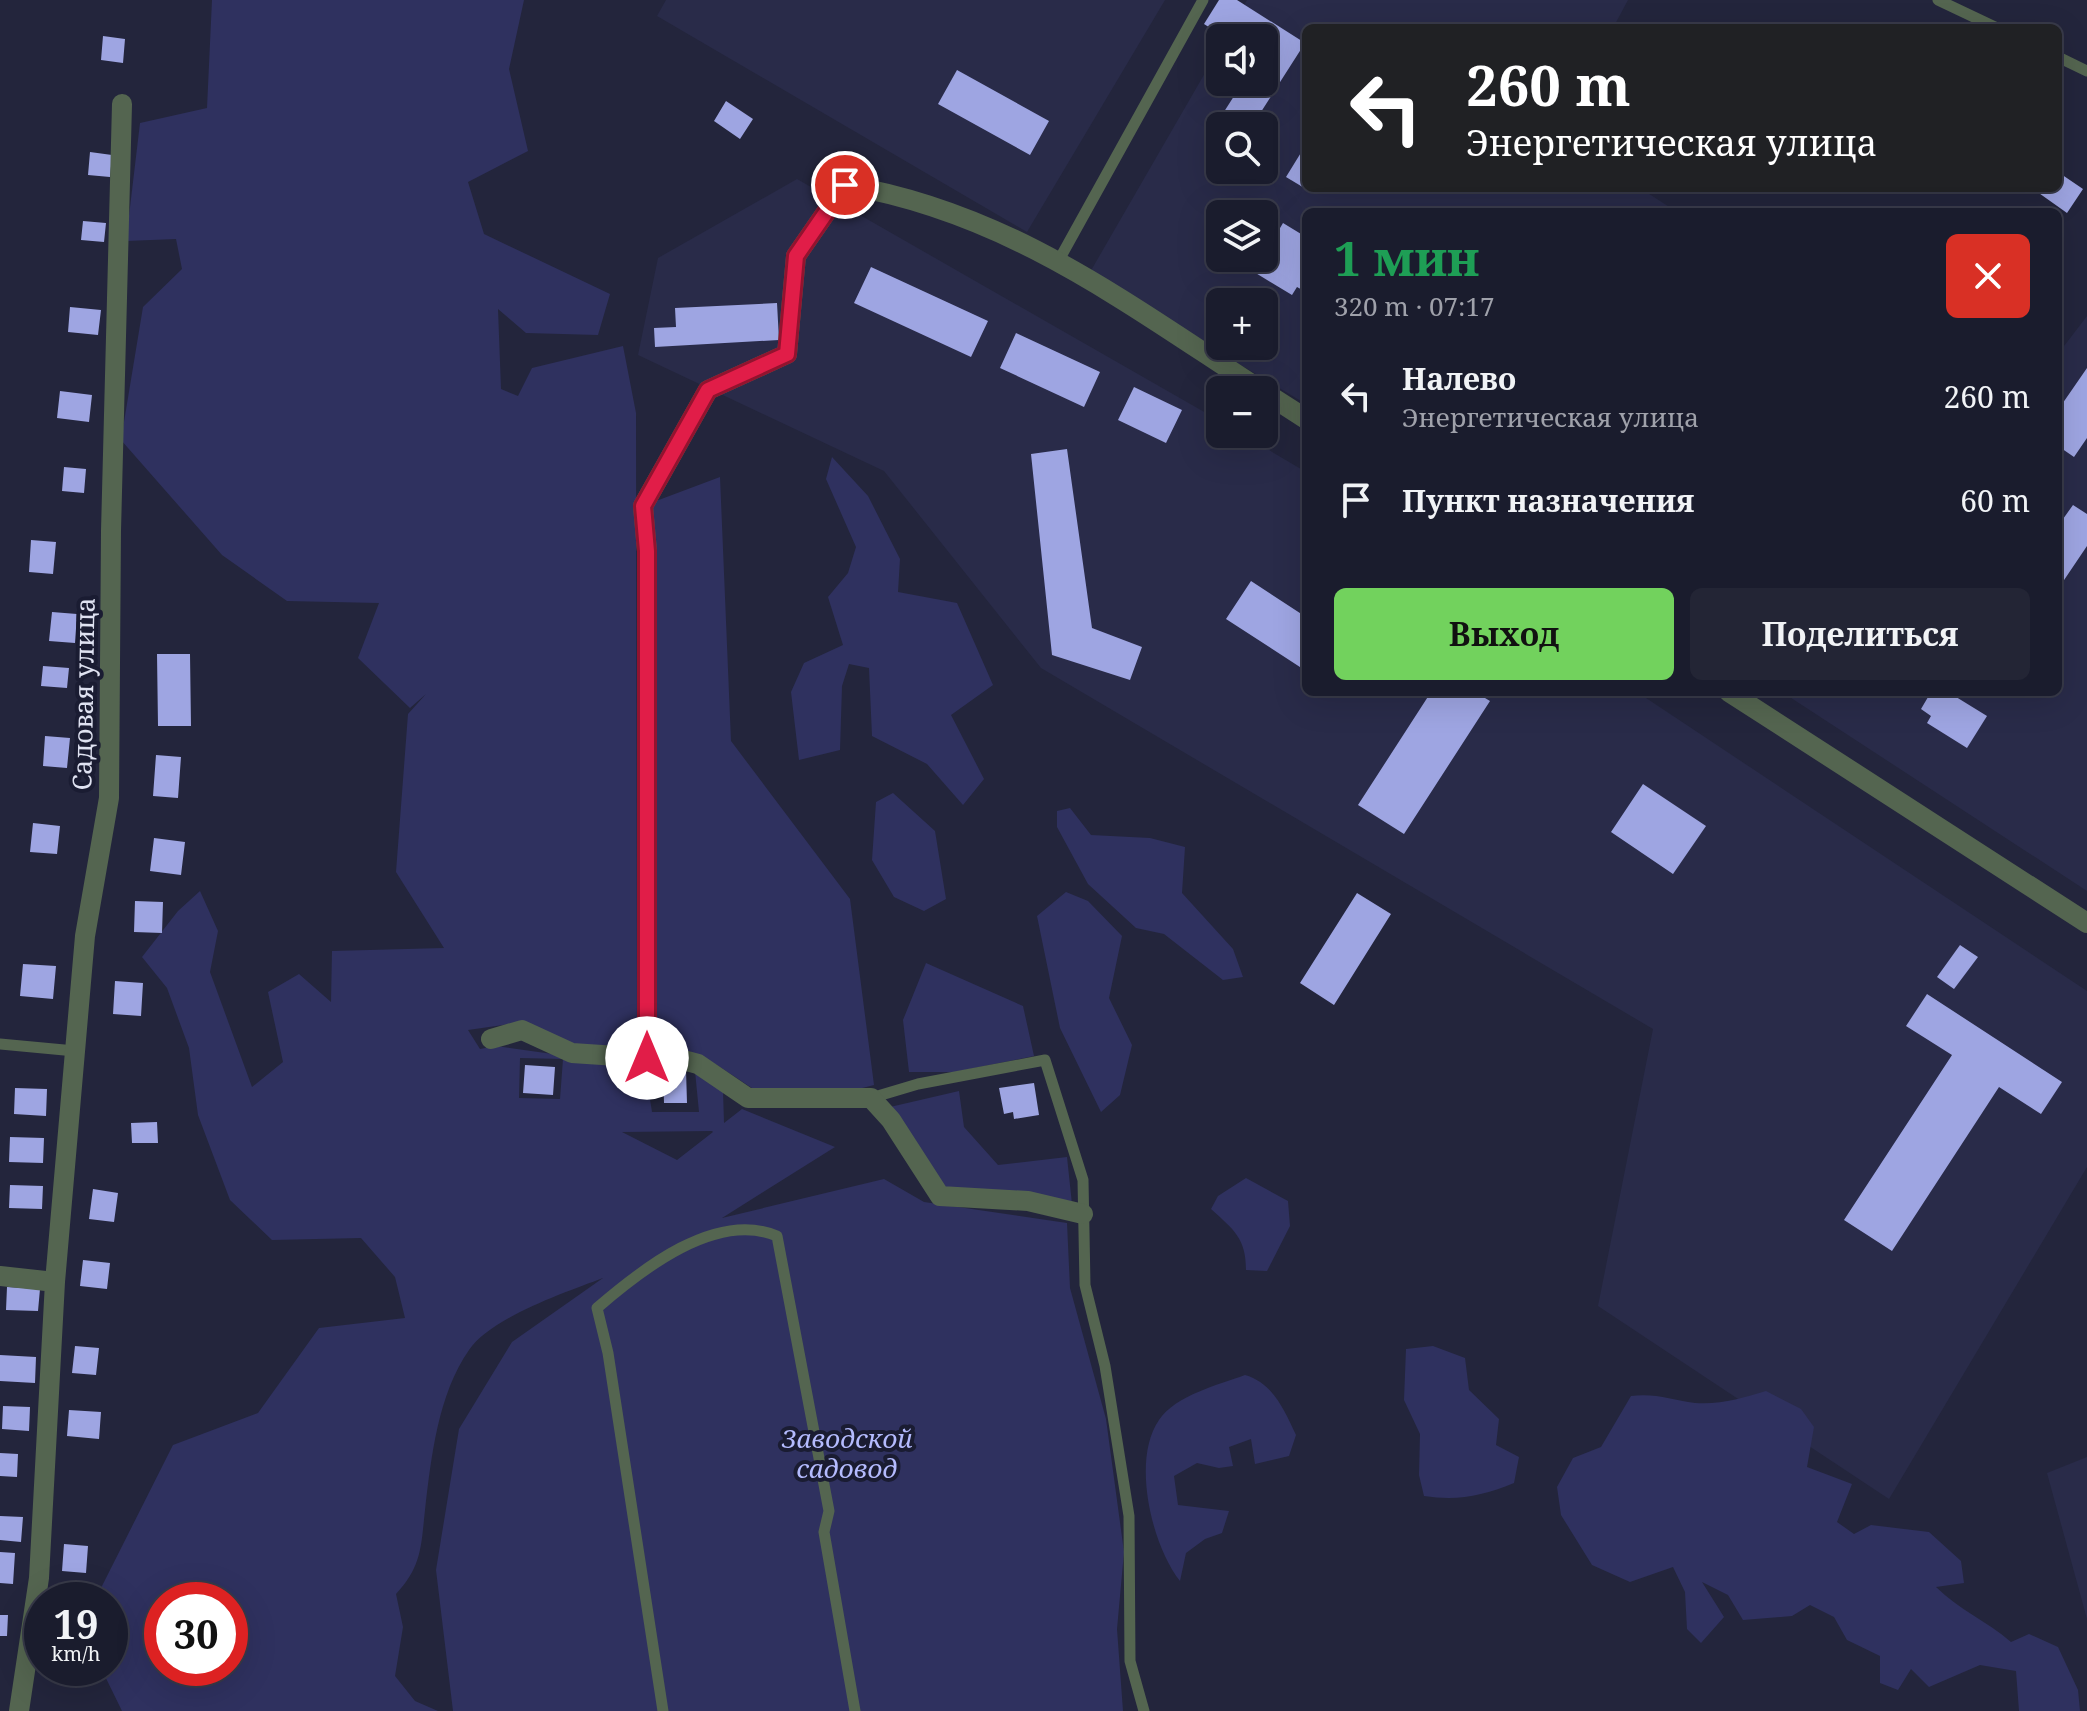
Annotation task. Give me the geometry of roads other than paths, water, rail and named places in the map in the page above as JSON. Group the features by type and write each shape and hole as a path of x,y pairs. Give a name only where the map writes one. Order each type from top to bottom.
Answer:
{"street":[{"name":"Садовая улица","path":"19,1711 39,1578 55,1282 85,936 109,798 111,531 122,104"},
{"path":"647,1058 647,551 643,506 708,390 787,354 796,256 845,185 894,193 985,223 1059,260 1239,376"},
{"path":"1278,401 1302,416"},
{"path":"1735,696 2087,923"},
{"path":"491,1039 522,1030 572,1053 647,1058 657,1053 698,1064 748,1098 871,1098 891,1120 940,1196 1028,1201 1083,1214"},
{"path":"0,1276 55,1282"}],"lane":[{"path":"1059,260 1203,0"},
{"path":"1938,0 1989,24"},
{"path":"2062,59 2087,71"},
{"path":"0,1044 75,1051"},
{"path":"871,1098 918,1084 1045,1060 1083,1180 1085,1285 1105,1366 1129,1516 1130,1661 1144,1711"},
{"path":"663,1711 608,1353 597,1308 634,1276 712,1232 760,1229 777,1236 829,1511 824,1532 855,1711"}],"park label":[{"name":"Заводской садовод","path":"847,1453"}]}
